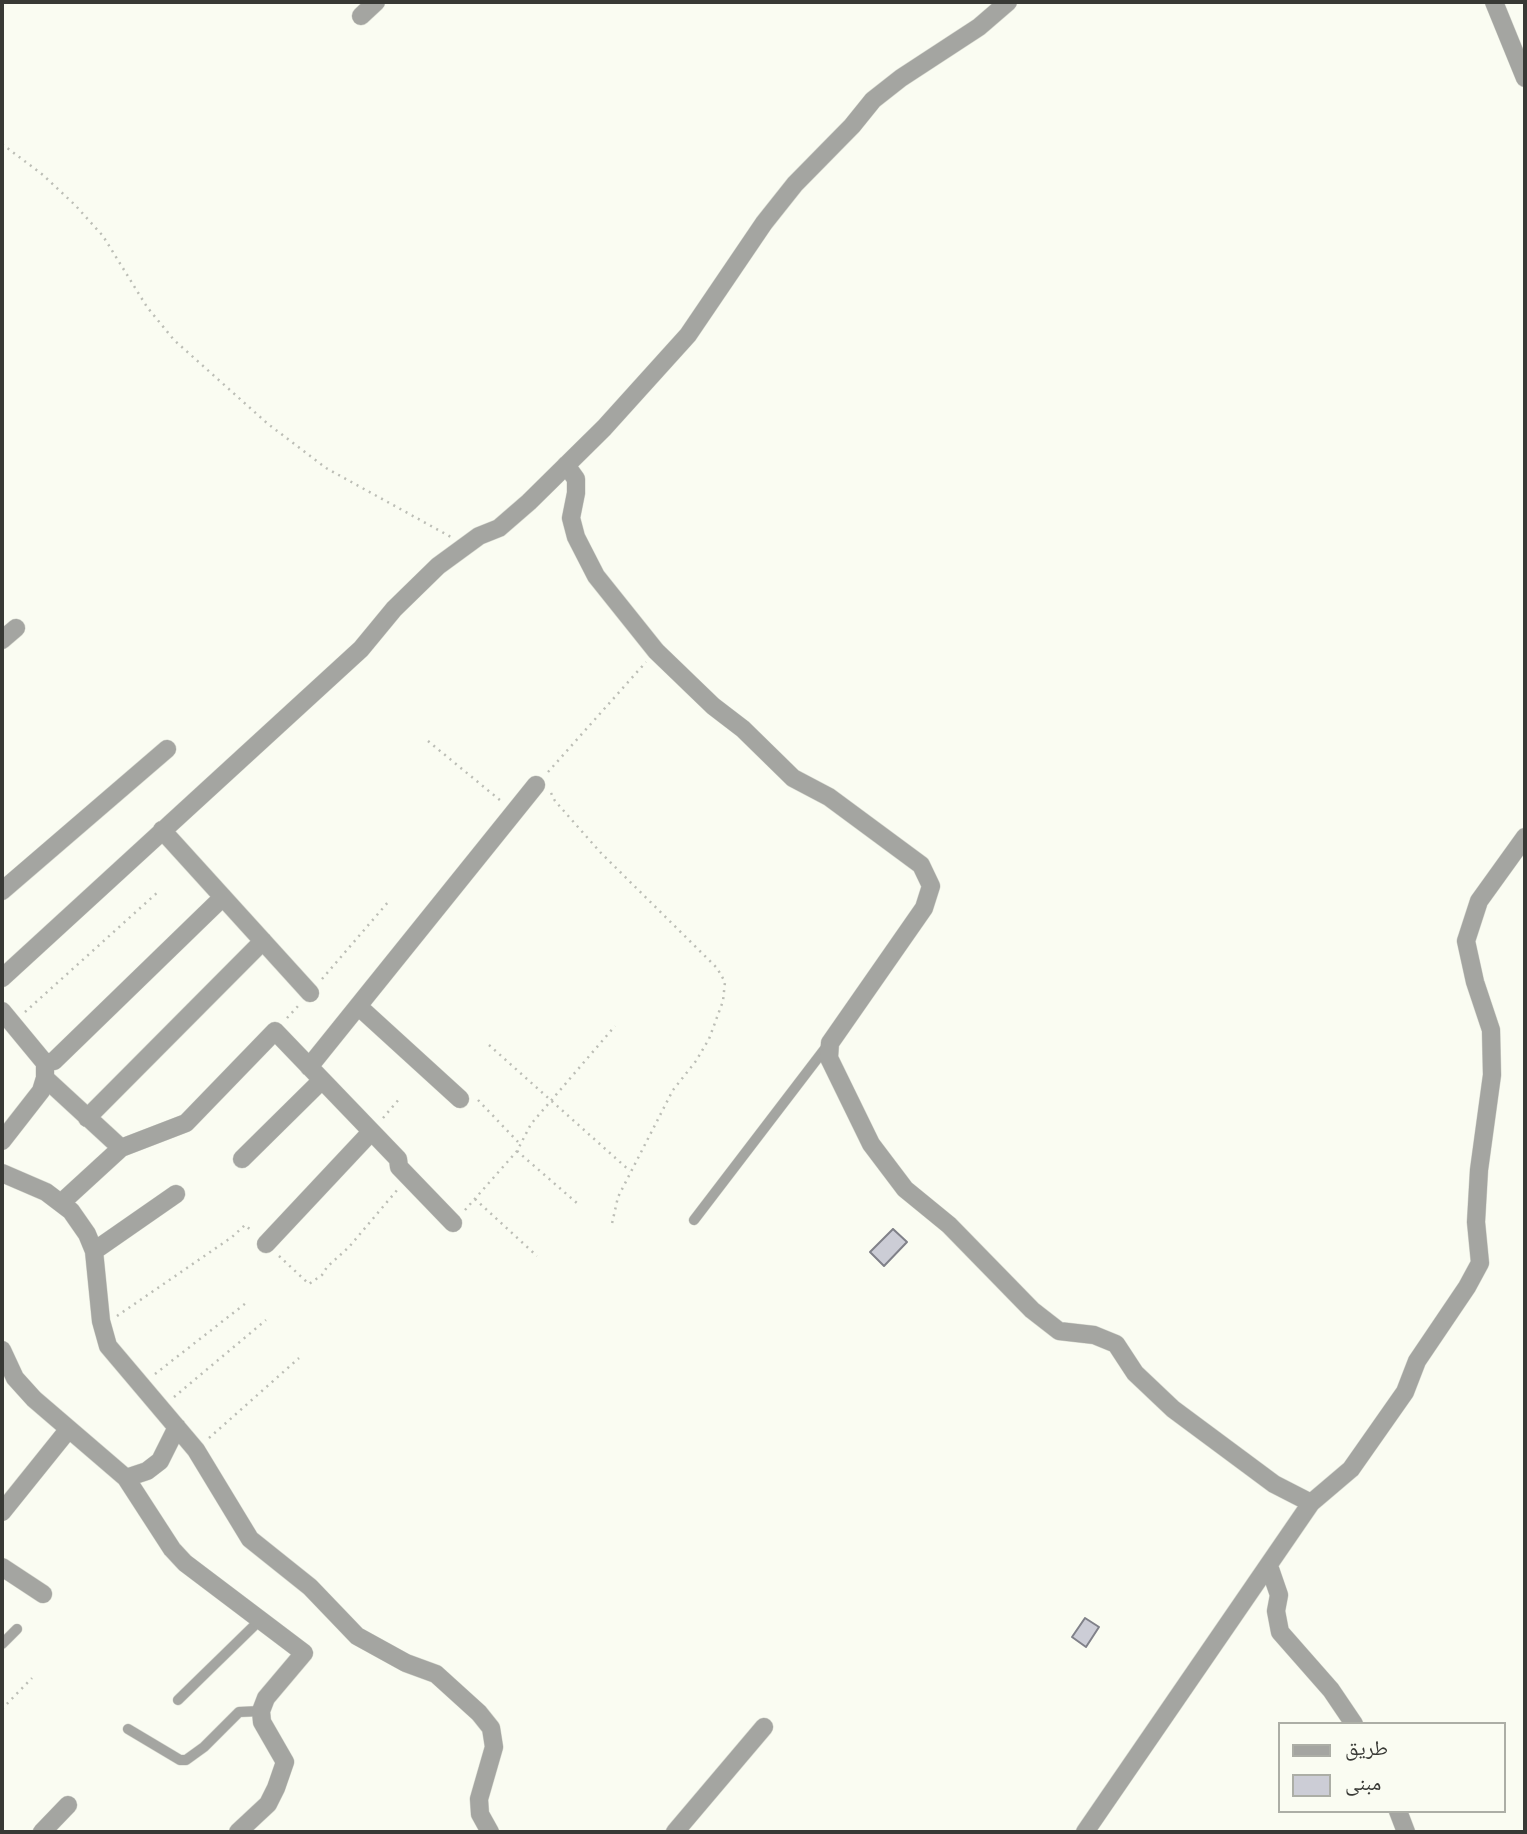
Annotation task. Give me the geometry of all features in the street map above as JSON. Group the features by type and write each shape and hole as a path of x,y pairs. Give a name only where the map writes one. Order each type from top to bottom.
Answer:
{"street":[{"path":"361,16 376,2"},
{"path":"2,978 361,649 394,609 438,566 479,536 499,528 529,502 612,419 688,335 764,223 795,184 852,126 873,100 901,78 979,27 1008,2"},
{"path":"1494,2 1525,78"},
{"path":"565,466 576,479 571,518 576,537 596,576 656,651 793,778 829,797 921,865 931,886 924,908 830,1043 829,1059 872,1144 905,1189 948,1225 1032,1310 1059,1331 1094,1335 1116,1344 1135,1373 1173,1409 1274,1484 1311,1503"},
{"path":"2,640 16,628"},
{"path":"2,891 167,749"},
{"path":"242,1159 315,1073 358,1006 514,812 542,785"},
{"path":"162,830 310,993"},
{"path":"1085,1832 1311,1503 1351,1469 1405,1392 1417,1361 1480,1263 1476,1222 1479,1170 1492,1075 1491,1030 1475,982 1466,941 1479,901 1525,837"},
{"path":"2,1141 41,1091 45,1070 223,897"},
{"path":"87,1118 263,941"},
{"path":"358,1006 460,1098"},
{"path":"7,1017 45,1070 87,1118 121,1148"},
{"path":"61,1203 121,1148 186,1124 275,1031 398,1159 399,1167 453,1223"},
{"path":"266,1244 371,1132"},
{"path":"2,1173 46,1192 71,1211 87,1234 94,1251 108,1346 196,1450 250,1539 310,1587 357,1636 406,1663 436,1674 479,1713 491,1728 494,1746 479,1799 480,1814 490,1832"},
{"path":"94,1251 176,1194"},
{"path":"2,1350 15,1378 34,1399 127,1478 172,1549 185,1563 304,1653 266,1698 261,1711 262,1722 285,1762 268,1804 239,1832"},
{"path":"127,1478 147,1471 160,1461 177,1427"},
{"path":"2,1513 68,1430"},
{"path":"1269,1566 1279,1595 1276,1611 1280,1632 1331,1690 1353,1722"},
{"path":"2,1567 43,1594"},
{"path":"675,1832 764,1727"},
{"path":"42,1832 68,1805"},
{"path":"1399,1813 1406,1832"}],"lane":[{"path":"694,1220 830,1043"},
{"path":"178,1700 260,1620"},
{"path":"2,1644 17,1629"},
{"path":"128,1730 180,1760 186,1760 239,1712 261,1711"}],"path":[{"path":"2,144 43,175 75,205 115,253 160,324 189,355 268,424 337,474 466,546"},
{"path":"611,1228 618,1198 630,1171 673,1090 709,1039 723,1001 726,982 717,968 601,853 542,785 656,651"},
{"path":"428,741 514,812"},
{"path":"7,1017 159,891"},
{"path":"275,1031 389,901"},
{"path":"453,1223 517,1151 531,1124 615,1026"},
{"path":"489,1045 630,1171"},
{"path":"371,1132 400,1098"},
{"path":"460,1098 477,1099 520,1144"},
{"path":"517,1151 578,1204"},
{"path":"103,1326 232,1237 245,1225 309,1284 322,1275 349,1247 409,1177"},
{"path":"475,1199 537,1256"},
{"path":"141,1384 246,1303"},
{"path":"161,1408 266,1320"},
{"path":"196,1450 299,1358"},
{"path":"2,1709 32,1678"}],"building":[{"path":"893,1229 907,1242 884,1266 870,1252"},
{"path":"1085,1618 1099,1627 1086,1647 1072,1637"}]}
